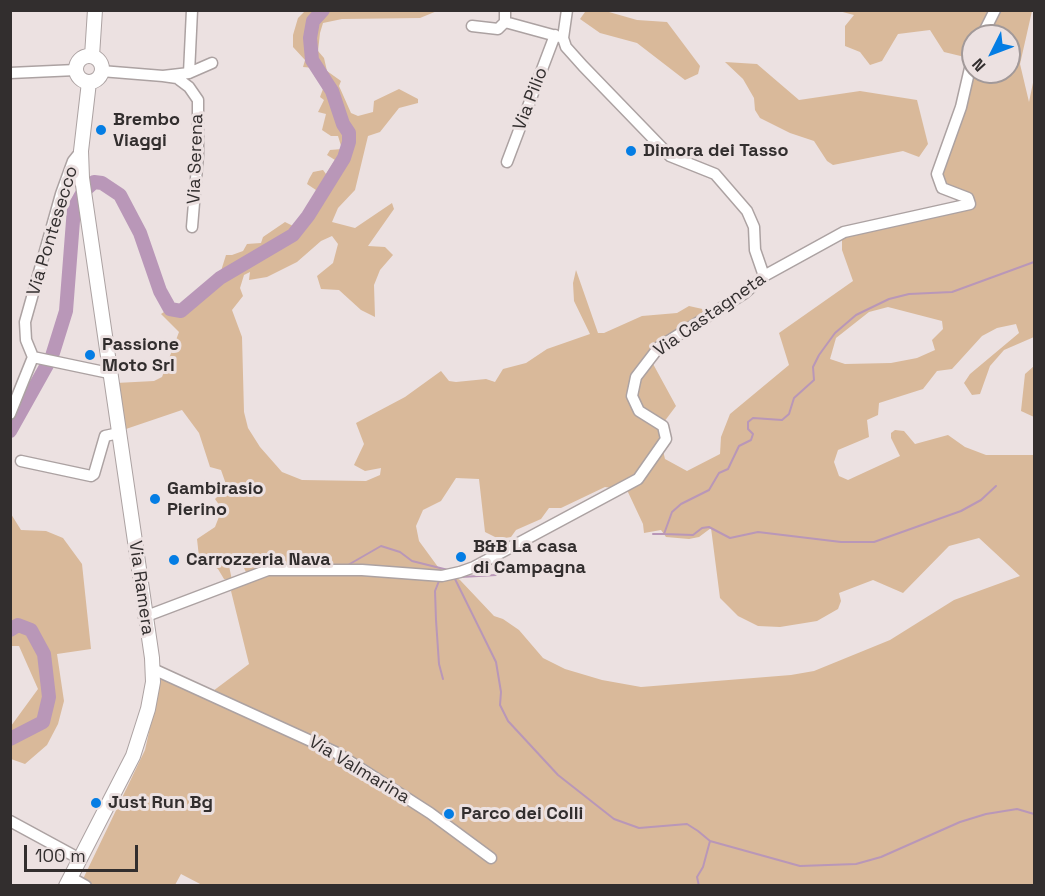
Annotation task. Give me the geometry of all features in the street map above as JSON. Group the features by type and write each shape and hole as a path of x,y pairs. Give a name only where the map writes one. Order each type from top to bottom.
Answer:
{"main road":[{"path":"92,56 94,10"},
{"path":"92,56 100,62 101,71 96,80 89,82 80,79 76,70 80,59 92,56"},
{"name":"Via Pontesecco","path":"89,82 81,151 82,178 95,273"},
{"name":"Via Ramera","path":"68,881 133,756 148,709 153,669 95,273"}],"street":[{"path":"189,73 192,10"},
{"name":"Via Pilio","path":"507,162 559,37 567,10"},
{"path":"988,24 995,10"},
{"path":"472,26 498,29 505,16 559,37 583,66 670,156 707,169 720,179 750,217 754,227 755,250 764,276"},
{"path":"101,71 163,76 189,73 212,63"},
{"path":"10,73 76,70"},
{"name":"Via Serena","path":"163,76 177,78 189,87 198,100 198,155 192,227"},
{"name":"Via Castagneta","path":"144,617 268,570 363,570 442,576 460,572 474,567 627,486 643,474 666,439 663,426 639,411 633,401 632,388 645,364 659,347 745,293 764,276 844,232 970,204 968,198 942,188 937,174 961,107 966,84"},
{"name":"Via Pontesecco","path":"44,360 26,340 25,322 61,194 73,161 81,151"},
{"path":"10,414 44,360 109,373"},
{"path":"21,461 91,477 94,474 105,436 119,433"},
{"name":"Via Valmarina","path":"153,669 336,752 430,813 491,858"},
{"path":"10,821 80,859"},
{"path":"68,881 86,885"}],"shaded area":[{"path":"602,10 637,20 667,22 700,66 698,74 685,80 637,43 600,33 580,19 585,12"},
{"path":"305,11 437,11 420,18 342,19 323,23 320,33 318,51 324,58 327,71 341,81 339,86 351,113 358,116 373,112 374,101 399,89 418,99 418,103 399,108 380,132 368,136 355,190 338,208 332,222 355,228 392,203 394,209 368,246 385,247 393,255 380,270 374,285 375,317 361,310 339,290 321,289 317,276 333,263 338,244 332,236 321,241 297,262 267,277 249,280 250,272 244,275 240,288 243,296 232,310 242,337 244,412 248,428 260,447 282,472 302,480 366,481 380,475 381,468 365,471 354,465 364,444 356,423 405,397 441,371 449,381 486,379 495,382 503,369 526,363 547,349 590,334 574,301 573,283 576,270 598,333 604,333 642,316 677,313 689,306 707,310 689,323 652,362 676,406 658,430 665,459 687,471 720,454 721,437 730,414 789,365 779,333 853,281 842,250 842,239 866,230 972,208 940,186 970,84 1021,84 1021,68 1029,102 1034,78 1034,337 1004,350 990,366 980,394 972,395 964,383 970,374 1019,333 1016,324 997,328 982,336 952,369 937,371 923,389 879,403 878,415 867,420 869,437 838,450 834,462 839,476 848,480 900,456 891,438 891,433 895,430 904,431 915,444 948,435 965,447 986,455 1033,455 1034,447 1034,885 204,886 181,874 175,885 96,886 83,879 145,750 161,678 213,691 249,664 231,591 247,574 241,562 229,566 232,580 224,579 218,569 199,557 197,539 215,527 222,509 215,499 227,487 221,470 210,467 199,433 182,410 123,430 116,383 154,381 162,377 179,332 161,314 167,310 182,316 221,271 226,255 243,251 247,244 261,243 263,237 285,222 293,226 297,224 312,206 316,190 307,184 313,172 323,170 326,174 335,160 327,155 330,150 342,149 338,136 331,136 322,130 326,114 318,112 324,100 320,97 323,89 319,78 314,76 315,68 303,67 305,60 293,47 293,35 298,18","holes":["888,307 942,321 943,329 932,340 935,350 917,358 891,363 845,364 830,359 836,338 869,312","456,478 479,479 485,532 499,539 511,537 516,530 541,519 549,508 561,508 605,487 627,490 643,524 644,533 661,530 666,537 689,539 699,537 711,528 720,598 738,616 758,626 780,627 817,621 838,609 841,601 839,593 873,580 903,593 949,546 979,538 1020,576 954,600 890,640 814,671 791,675 641,687 602,680 565,669 543,658 519,630 494,616 460,580 438,567 419,541 416,526 423,510 441,501"]},
{"path":"839,11 1032,11 1021,60 1021,24 961,24 961,56 944,52 930,30 898,34 882,61 870,65 860,52 845,46 845,26 854,15"},
{"path":"725,62 757,64 799,100 860,91 917,100 928,144 919,157 903,151 833,165 827,161 814,141 790,133 760,118 755,110 754,98 743,79"},
{"path":"1034,366 1034,417 1021,411 1025,374"},
{"path":"11,514 21,530 46,531 63,538 82,564 91,649 57,654 64,701 58,724 47,745 25,764 11,759 11,726 38,689 19,646 11,646"}],"waterway":[{"path":"10,431 52,356 66,311 74,208 83,192 94,182 102,183 120,195 140,233 160,291 170,309 181,311 220,278 293,235 308,216 344,158 349,142 349,133 343,124 332,91 312,60 310,38 313,21 323,10"},
{"path":"653,534 664,534 672,512 681,504 709,490 719,473 728,469 739,446 751,440 753,434 748,429 748,422 753,418 782,420 789,414 794,398 814,380 813,367 819,355 835,333 856,315 889,299 909,294 952,292 1034,262"},
{"path":"664,534 693,535 702,528 709,527 730,538 758,532 841,542 874,542 961,511 981,500 996,486"},
{"path":"348,565 381,546 400,552 412,561 448,570"},
{"path":"461,577 496,575"},
{"path":"454,577 496,662 501,692 500,705 508,721 558,775 614,819 639,828 687,824 710,841 703,867 697,877 699,886"},
{"path":"439,581 435,591 436,620 439,664 443,679"},
{"path":"10,630 18,625 31,630 44,654 49,697 43,722 10,739"},
{"path":"710,841 800,866 856,864 881,857 960,822 986,814 1017,809 1034,814"}],"place":[{"name":"Brembo Viaggi","path":"101,130"},
{"name":"Dimora dei Tasso","path":"631,151"},
{"name":"Passione Moto Srl","path":"90,355"},
{"name":"Gambirasio Pierino","path":"155,499"},
{"name":"B&B La casa di Campagna","path":"461,557"},
{"name":"Carrozzeria Nava","path":"174,560"},
{"name":"Just Run Bg","path":"96,803"},
{"name":"Parco dei Colli","path":"449,814"}]}
